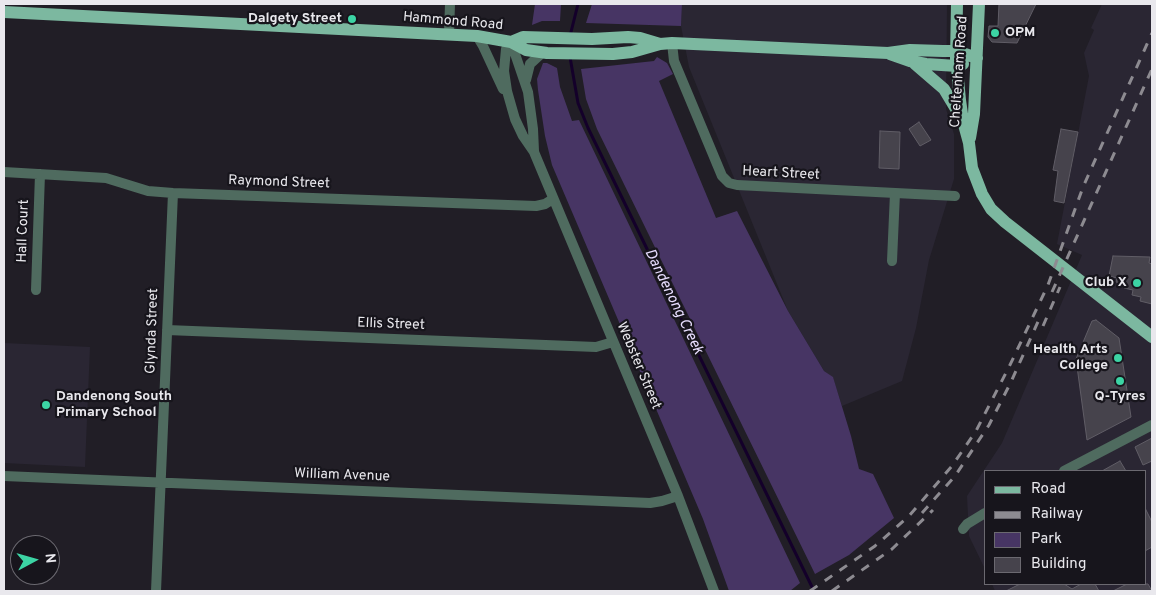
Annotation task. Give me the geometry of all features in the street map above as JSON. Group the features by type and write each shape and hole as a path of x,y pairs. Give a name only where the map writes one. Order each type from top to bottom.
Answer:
{"main road":[{"name":"Cheltenham Road","path":"957,4 957,66 963,120 977,186 994,212 1030,243 1152,335"},
{"name":"Cheltenham Road","path":"969,143 974,114 979,4"},
{"name":"Hammond Road","path":"4,12 477,36 511,42 524,50 545,53 593,54 632,52 666,43"},
{"name":"Hammond Road","path":"511,42 523,37 592,40 634,37 666,43 888,53 915,50 956,51 977,58"},
{"name":"Hammond Road","path":"888,53 913,62 957,66"},
{"path":"957,66 977,58"},
{"path":"913,62 942,87 963,120"}],"street":[{"path":"449,34 450,4"},
{"name":"Webster Street","path":"477,36 510,104 520,131 534,152 678,496 714,591"},
{"name":"Webster Street","path":"510,104 505,85 504,60 506,49 511,42"},
{"name":"Webster Street","path":"511,42 525,82 533,129 534,152"},
{"name":"Heart Street","path":"666,43 722,176 729,183 737,186 955,196"},
{"path":"525,82 529,66 545,53"},
{"name":"Raymond Street","path":"4,172 106,178 140,189 173,193 536,206 545,204 553,199"},
{"name":"Hall Court","path":"36,290 40,174"},
{"name":"Glynda Street","path":"156,591 173,193"},
{"path":"892,260 895,193"},
{"name":"Ellis Street","path":"167,330 596,347 613,342"},
{"path":"1066,470 1152,425"},
{"name":"William Avenue","path":"4,476 650,502 662,501 678,496"},
{"path":"963,529 967,524 984,514"}],"shaded area":[{"path":"682,4 947,4 946,109 954,134 954,179 929,260 916,328 902,381 842,406 833,378 824,371 788,311 689,67 681,26"},
{"path":"1102,4 1152,4 1152,591 995,591 992,585 1146,585 1146,470 984,470 1002,443 1082,255 1057,244 1089,76 1084,53 1094,30 1091,28"},
{"name":"Dandenong South Primary School","path":"4,343 90,347 85,467 4,463"},
{"path":"984,470 984,567 969,536 967,496"}],"green space":[{"path":"535,4 561,4 560,21 542,21 532,25"},
{"path":"592,4 682,4 681,26 586,23"},
{"path":"657,57 667,63 673,74 659,81 716,218 737,211 788,311 824,371 833,377 859,469 873,474 894,518 849,555 815,574 597,129 586,99 581,69 654,61"},
{"path":"543,63 557,68 560,87 572,121 579,120 800,583 790,591 729,591 703,519 552,165 545,136 537,79"}],"building":[{"path":"999,4 1036,4 1017,43 992,42 988,37 989,26 998,26"},
{"path":"919,122 931,140 920,146 909,129"},
{"path":"1061,129 1078,132 1064,203 1054,201 1058,171 1053,170"},
{"path":"880,131 900,132 899,169 879,168"},
{"name":"Club X","path":"1113,256 1150,257 1149,263 1152,264 1152,304 1140,301 1141,297 1132,295 1133,290 1124,288 1125,284 1116,282 1117,278 1109,276"},
{"path":"1096,320 1119,338 1131,417 1087,440 1076,359 1092,321"},
{"path":"1152,438 1152,461 1143,465 1135,447"},
{"path":"1120,461 1125,470 1104,470"},
{"path":"1146,510 1152,522 1152,547 1146,550"},
{"path":"1148,584 1152,591 1113,591 1125,585"},
{"path":"1018,585 1066,585 1072,589 1079,585 1096,585 1099,591 1006,591"}],"waterway":[{"name":"Dandenong Creek","path":"570,36 578,4"},
{"name":"Dandenong Creek","path":"570,57 578,103 588,128 814,591"}],"railway":[{"path":"810,591 875,546 909,516 952,466 976,431 1048,285 1083,187 1152,33"},
{"path":"1052,292 1152,69"},
{"path":"1043,326 1060,287"},
{"path":"922,513 955,476 989,425 1011,382 1041,315"},
{"path":"832,591 892,549 933,510"}],"place":[{"name":"Dalgety Street","path":"352,19"},
{"name":"OPM","path":"995,33"},
{"name":"Club X","path":"1137,283"},
{"name":"Health Arts College","path":"1118,358"},
{"name":"Q-Tyres","path":"1120,381"},
{"name":"Dandenong South Primary School","path":"46,405"}]}
